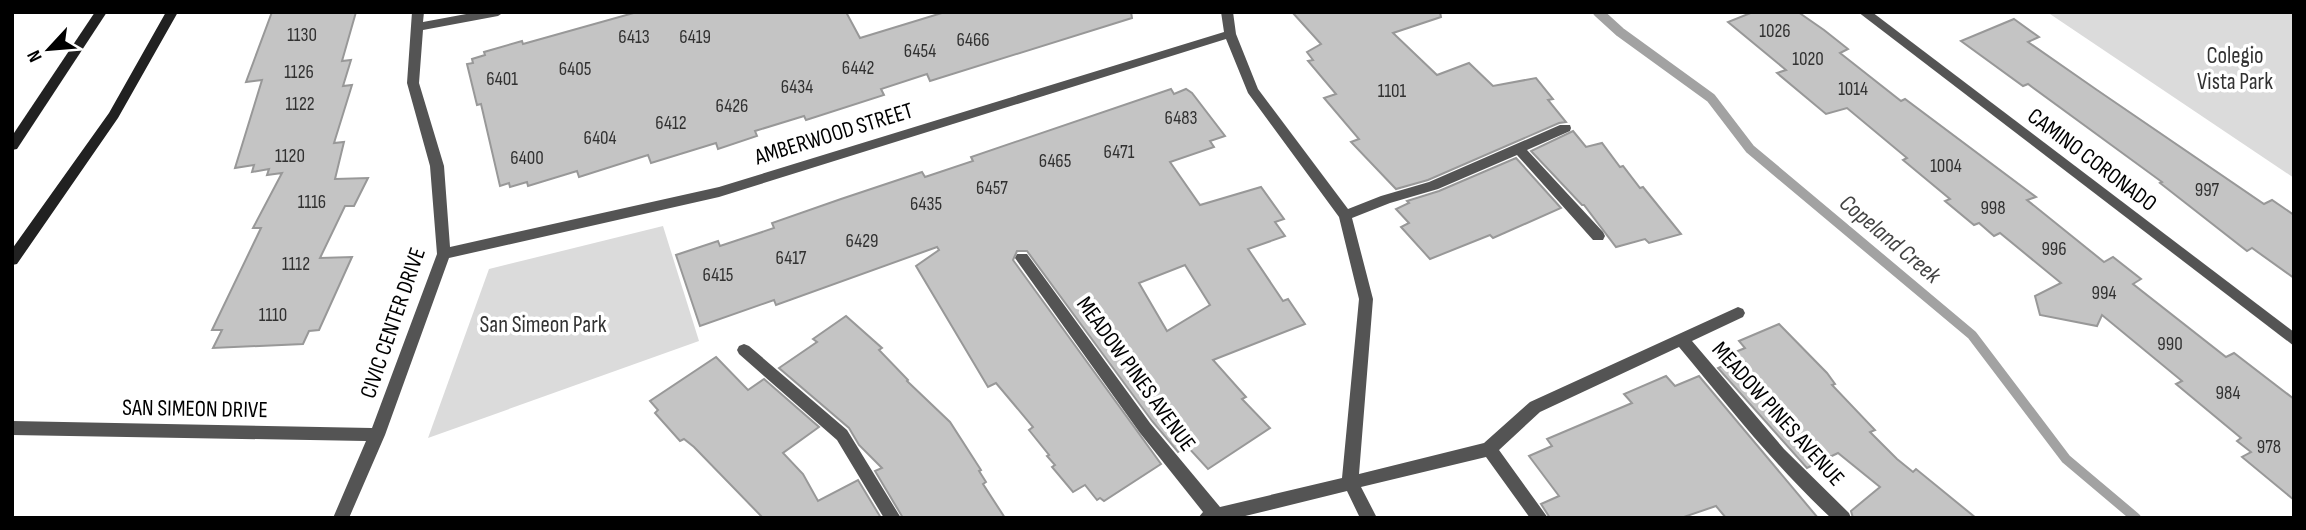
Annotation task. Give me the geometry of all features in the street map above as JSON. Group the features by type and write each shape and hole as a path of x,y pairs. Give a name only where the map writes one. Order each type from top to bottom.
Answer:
{"main road":[{"path":"12,146 101,12"},
{"path":"12,260 114,115 172,12"}],"street":[{"path":"418,20 498,12"},
{"path":"1227,12 1230,34 1252,90 1345,216 1366,299 1350,481 1369,518"},
{"name":"CAMINO CORONADO","path":"1864,12 2294,340"},
{"name":"CIVIC CENTER DRIVE","path":"341,518 377,435 444,254 437,166 412,83 418,20"},
{"name":"AMBERWOOD STREET","path":"444,254 719,192 1230,34"},
{"path":"1345,216 1386,199 1433,186 1565,128"},
{"path":"1519,149 1598,236"},
{"name":"MEADOW PINES AVENUE","path":"1022,258 1211,517 1489,449 1535,407 1738,313"},
{"name":"MEADOW PINES AVENUE","path":"1681,338 1746,418 1824,502 1843,518"},
{"path":"744,350 842,435 893,518"},
{"name":"SAN SIMEON DRIVE","path":"12,428 377,435"},
{"path":"1489,449 1540,518"}],"green space":[{"name":"Colegio Vista Park","path":"2047,12 2294,12 2294,178"},
{"name":"San Simeon Park","path":"663,226 699,341 428,438 489,269"}],"building":[{"path":"272,12 356,12 342,61 351,60 343,86 352,85 334,143 344,142 335,179 368,178 354,206 345,206 320,258 352,257 319,330 309,331 303,344 213,348 222,330 212,330 261,228 253,228 282,173 267,175 269,169 252,172 254,165 235,168 262,80 246,82"},
{"path":"637,12 846,12 860,38 945,12 1131,12 1132,18 930,81 927,74 881,89 884,95 806,120 804,116 755,131 757,136 718,149 716,143 651,163 648,155 579,177 577,171 528,186 527,182 510,187 509,183 500,186 481,104 477,105 467,64 473,63 472,59 485,55 484,52 522,41 523,44"},
{"path":"1292,12 1440,12 1441,17 1393,33 1437,75 1469,63 1493,86 1536,78 1553,99 1548,100 1566,122 1428,180 1396,189 1351,142 1359,139 1324,98 1336,94 1308,61 1313,60 1307,52 1321,44"},
{"path":"1753,12 1798,12 1824,30 1848,49 1840,53 1901,101 1905,99 2036,197 2027,200 2104,262 2113,257 2141,279 2133,284 2226,357 2234,353 2294,399 2294,500 2242,457 2251,452 2237,441 2241,438 2176,384 2182,381 2102,315 2097,326 2040,315 2035,296 2061,283 2000,233 1994,236 1979,223 1974,225 1945,201 1950,199 1903,160 1907,158 1847,108 1826,114 1777,73 1786,70 1728,22"},
{"path":"2014,19 2039,37 2028,42 2264,204 2272,200 2294,215 2294,278 2252,248 2247,251 2160,183 2162,182 2028,84 2023,86 1961,41"},
{"path":"1171,89 1174,94 1186,89 1192,93 1225,136 1210,141 1214,147 1170,162 1200,205 1261,187 1284,219 1275,222 1285,236 1248,249 1283,301 1288,299 1305,324 1213,360 1246,397 1242,399 1270,428 1208,469 1187,446 1178,452 1152,421 1027,251 1017,251 1013,260 1161,464 1104,501 1100,498 1097,500 1085,485 1073,492 1052,467 1055,465 1047,456 1049,455 1029,430 1033,427 996,383 988,387 916,266 939,250 937,247 776,305 774,300 700,326 676,255 718,241 720,246 774,228 772,223 841,199 922,172 925,177 973,161 971,157","holes":["1185,265 1210,305 1167,331 1139,283"]},
{"path":"1573,131 1586,147 1602,143 1620,167 1623,166 1640,188 1643,187 1681,234 1649,243 1645,239 1616,247 1584,205 1531,151"},
{"path":"1516,158 1561,208 1493,238 1490,235 1430,259 1401,227 1409,223 1396,209 1409,203 1407,201 1439,191"},
{"path":"846,316 882,348 879,350 907,381 950,422 981,470 979,471 986,482 983,484 1005,518 903,518 875,471 882,468 859,445 849,428 779,368 817,342 813,339"},
{"path":"1779,324 1827,373 1835,384 1832,385 1875,430 1870,432 1897,459 1913,472 1916,469 1976,518 1853,518 1851,511 1880,487 1838,453 1807,468 1718,368 1731,362 1726,356 1745,348 1739,341"},
{"path":"716,357 748,390 764,379 819,427 783,453 803,474 818,501 858,480 881,518 763,518 694,447 684,439 680,441 655,413 658,410 650,401"},
{"path":"1666,376 1675,386 1699,376 1818,518 1726,518 1716,506 1681,518 1550,518 1541,504 1559,496 1529,456 1552,446 1547,439 1632,403 1624,394"}],"waterway":[{"name":"Copeland Creek","path":"1598,12 1620,32 1711,98 1750,149 1972,335 2066,459 2136,518"}]}
